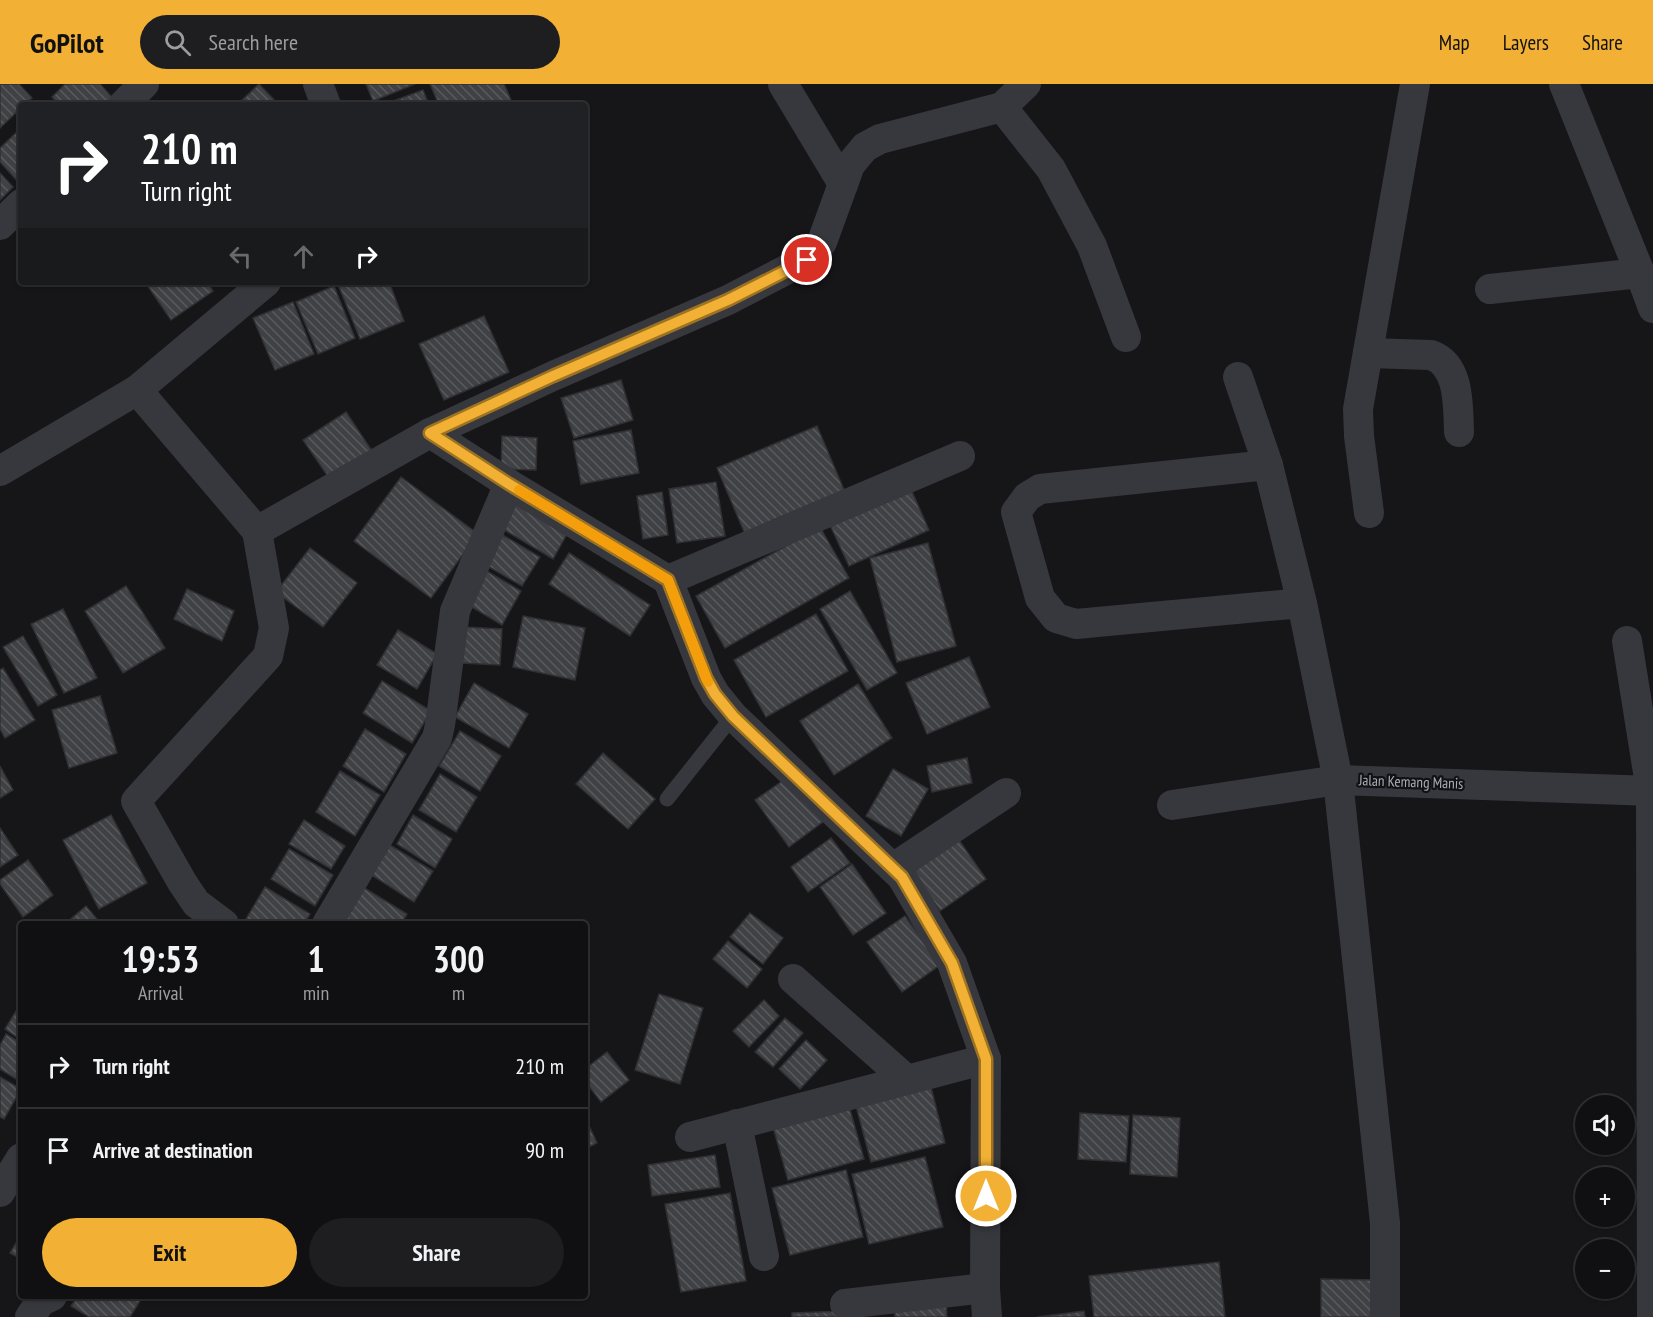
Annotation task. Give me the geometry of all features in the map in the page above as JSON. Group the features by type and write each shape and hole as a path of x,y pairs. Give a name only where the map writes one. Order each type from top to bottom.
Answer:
{"street":[{"path":"126,102 144,84"},
{"path":"318,84 325,102"},
{"path":"783,84 843,184"},
{"path":"257,531 430,433 553,376 728,300 807,260 822,242 850,165 865,147 880,139 1002,107 1026,84"},
{"path":"1369,513 1359,436 1358,409 1415,84"},
{"path":"1564,84 1653,308"},
{"path":"1002,107 1051,169 1092,246 1126,337"},
{"path":"0,225 18,207"},
{"path":"1490,289 1640,273"},
{"path":"0,471 137,390 262,285"},
{"path":"1368,353 1431,355 1440,358 1447,365 1457,393 1459,432"},
{"path":"1238,377 1268,465 1302,603 1338,780 1385,1222 1385,1317"},
{"path":"137,390 257,531 274,628 268,656 136,801 196,903 220,921"},
{"path":"430,433 509,484 668,580 706,678 715,694 733,716 902,877 952,963 986,1059 985,1288 987,1317"},
{"path":"668,580 960,456"},
{"path":"1268,465 1040,489 1027,497 1016,512 1041,598 1056,618 1076,624 1302,603"},
{"path":"329,921 437,738 455,611 509,484"},
{"path":"1627,640 1652,791 1652,1317"},
{"name":"Jalan Kemang Manis","path":"1172,805 1338,780 1652,791"},
{"path":"893,868 1006,793"},
{"path":"794,979 907,1080"},
{"path":"690,1137 986,1059"},
{"path":"737,1124 764,1256"},
{"path":"0,1192 18,1163"},
{"path":"845,1304 985,1288"},
{"path":"30,1317 41,1301 45,1299"}],"lane":[{"path":"667,799 733,716"}],"building":[{"path":"0,84 19,84 32,98 27,102 18,102 18,111 0,128"},
{"path":"65,84 100,84 116,102 56,102 52,97"},
{"path":"259,84 276,102 240,102"},
{"path":"366,84 415,84 373,101"},
{"path":"430,84 504,84 511,100 506,102 438,102"},
{"path":"423,90 428,102 391,102"},
{"path":"18,131 18,182 0,162 0,148"},
{"path":"0,173 13,187 0,200"},
{"path":"147,285 209,285 213,291 171,320"},
{"path":"338,285 390,285 404,321 360,339"},
{"path":"334,286 355,338 318,354 296,302"},
{"path":"293,302 314,354 275,370 253,318"},
{"path":"484,316 509,372 444,400 419,344"},
{"path":"621,380 633,420 574,438 561,398"},
{"path":"346,412 372,451 329,478 303,440"},
{"path":"817,426 845,492 745,534 717,468"},
{"path":"631,430 639,473 581,484 573,441"},
{"path":"502,436 537,438 536,470 501,469"},
{"path":"401,477 478,534 431,598 354,541"},
{"path":"716,482 725,536 677,543 669,489"},
{"path":"910,487 929,530 849,566 829,523"},
{"path":"662,492 668,535 643,539 637,496"},
{"path":"519,496 571,527 553,559 501,528"},
{"path":"820,527 849,578 725,648 696,596"},
{"path":"501,534 540,557 522,586 484,564"},
{"path":"928,543 956,646 897,662 870,558"},
{"path":"310,548 357,583 323,627 276,592"},
{"path":"569,553 650,605 630,636 549,584"},
{"path":"485,570 521,591 502,625 465,603"},
{"path":"126,586 165,648 123,673 85,611"},
{"path":"187,589 234,611 222,641 174,619"},
{"path":"850,591 897,673 867,690 820,609"},
{"path":"63,609 97,678 64,693 31,624"},
{"path":"816,614 848,671 766,717 734,660"},
{"path":"523,616 585,628 575,680 513,667"},
{"path":"464,627 502,629 500,665 462,663"},
{"path":"398,630 437,654 417,689 377,665"},
{"path":"23,636 57,695 38,706 3,647"},
{"path":"969,657 990,707 927,734 906,683"},
{"path":"3,668 35,720 5,738 0,729 0,670"},
{"path":"382,681 431,711 412,743 363,713"},
{"path":"474,683 528,714 509,748 455,717"},
{"path":"858,684 892,738 834,775 800,721"},
{"path":"100,696 117,753 69,768 52,710"},
{"path":"365,729 406,754 384,792 343,766"},
{"path":"460,731 501,756 480,791 439,766"},
{"path":"603,753 655,799 628,829 576,784"},
{"path":"967,758 972,783 932,792 927,766"},
{"path":"0,766 13,790 0,798"},
{"path":"893,769 928,789 901,836 866,816"},
{"path":"340,771 380,795 355,836 316,812"},
{"path":"440,774 477,797 456,832 419,810"},
{"path":"791,775 824,821 789,847 755,800"},
{"path":"111,815 147,883 99,909 63,840"},
{"path":"413,815 452,839 435,868 397,844"},
{"path":"304,820 345,846 331,869 289,844"},
{"path":"0,828 18,855 0,867"},
{"path":"831,838 850,863 808,892 791,867"},
{"path":"959,840 986,879 940,911 913,872"},
{"path":"388,844 433,871 414,902 370,874"},
{"path":"289,849 333,875 315,906 271,879"},
{"path":"28,860 53,895 23,917 0,884 0,880"},
{"path":"852,864 886,913 853,935 820,887"},
{"path":"361,886 407,914 403,921 349,921 342,917"},
{"path":"265,887 310,914 306,921 245,921"},
{"path":"86,906 98,921 68,921"},
{"path":"750,913 783,938 763,964 730,937"},
{"path":"905,916 940,965 902,992 867,942"},
{"path":"728,941 762,969 747,988 713,959"},
{"path":"659,994 703,1008 680,1084 635,1070"},
{"path":"764,1000 779,1016 749,1047 733,1031"},
{"path":"18,1008 18,1038 5,1029"},
{"path":"785,1018 803,1033 773,1067 755,1052"},
{"path":"6,1034 18,1041 18,1080 0,1069 0,1045"},
{"path":"806,1040 827,1060 800,1089 779,1069"},
{"path":"607,1052 629,1080 601,1102 588,1085 588,1067"},
{"path":"0,1077 18,1087 18,1094 4,1119 0,1117"},
{"path":"931,1087 945,1143 871,1162 856,1106"},
{"path":"849,1106 864,1159 788,1180 773,1127"},
{"path":"1080,1113 1129,1116 1126,1162 1078,1159"},
{"path":"1133,1115 1180,1118 1177,1177 1130,1174"},
{"path":"588,1124 597,1143 588,1148"},
{"path":"715,1155 720,1187 652,1196 648,1165"},
{"path":"925,1157 943,1227 869,1244 852,1174"},
{"path":"846,1170 863,1237 790,1255 772,1188"},
{"path":"730,1193 746,1281 681,1292 665,1204"},
{"path":"18,1240 18,1257 10,1253"},
{"path":"1219,1262 1225,1317 1094,1317 1089,1276"},
{"path":"1321,1279 1377,1280 1376,1317 1321,1317"},
{"path":"76,1299 141,1299 130,1317 89,1317 71,1306"},
{"path":"946,1300 947,1317 895,1317 894,1303"},
{"path":"845,1311 846,1317 792,1317 792,1313"},
{"path":"1084,1311 1085,1317 1037,1317"}],"slow traffic":[{"path":"519,490 668,580 708,682"}],"route":[{"path":"807,260 728,300 553,376 430,433 509,484 668,580 706,678 715,694 733,716 902,877 952,963 986,1059 986,1196"}]}
